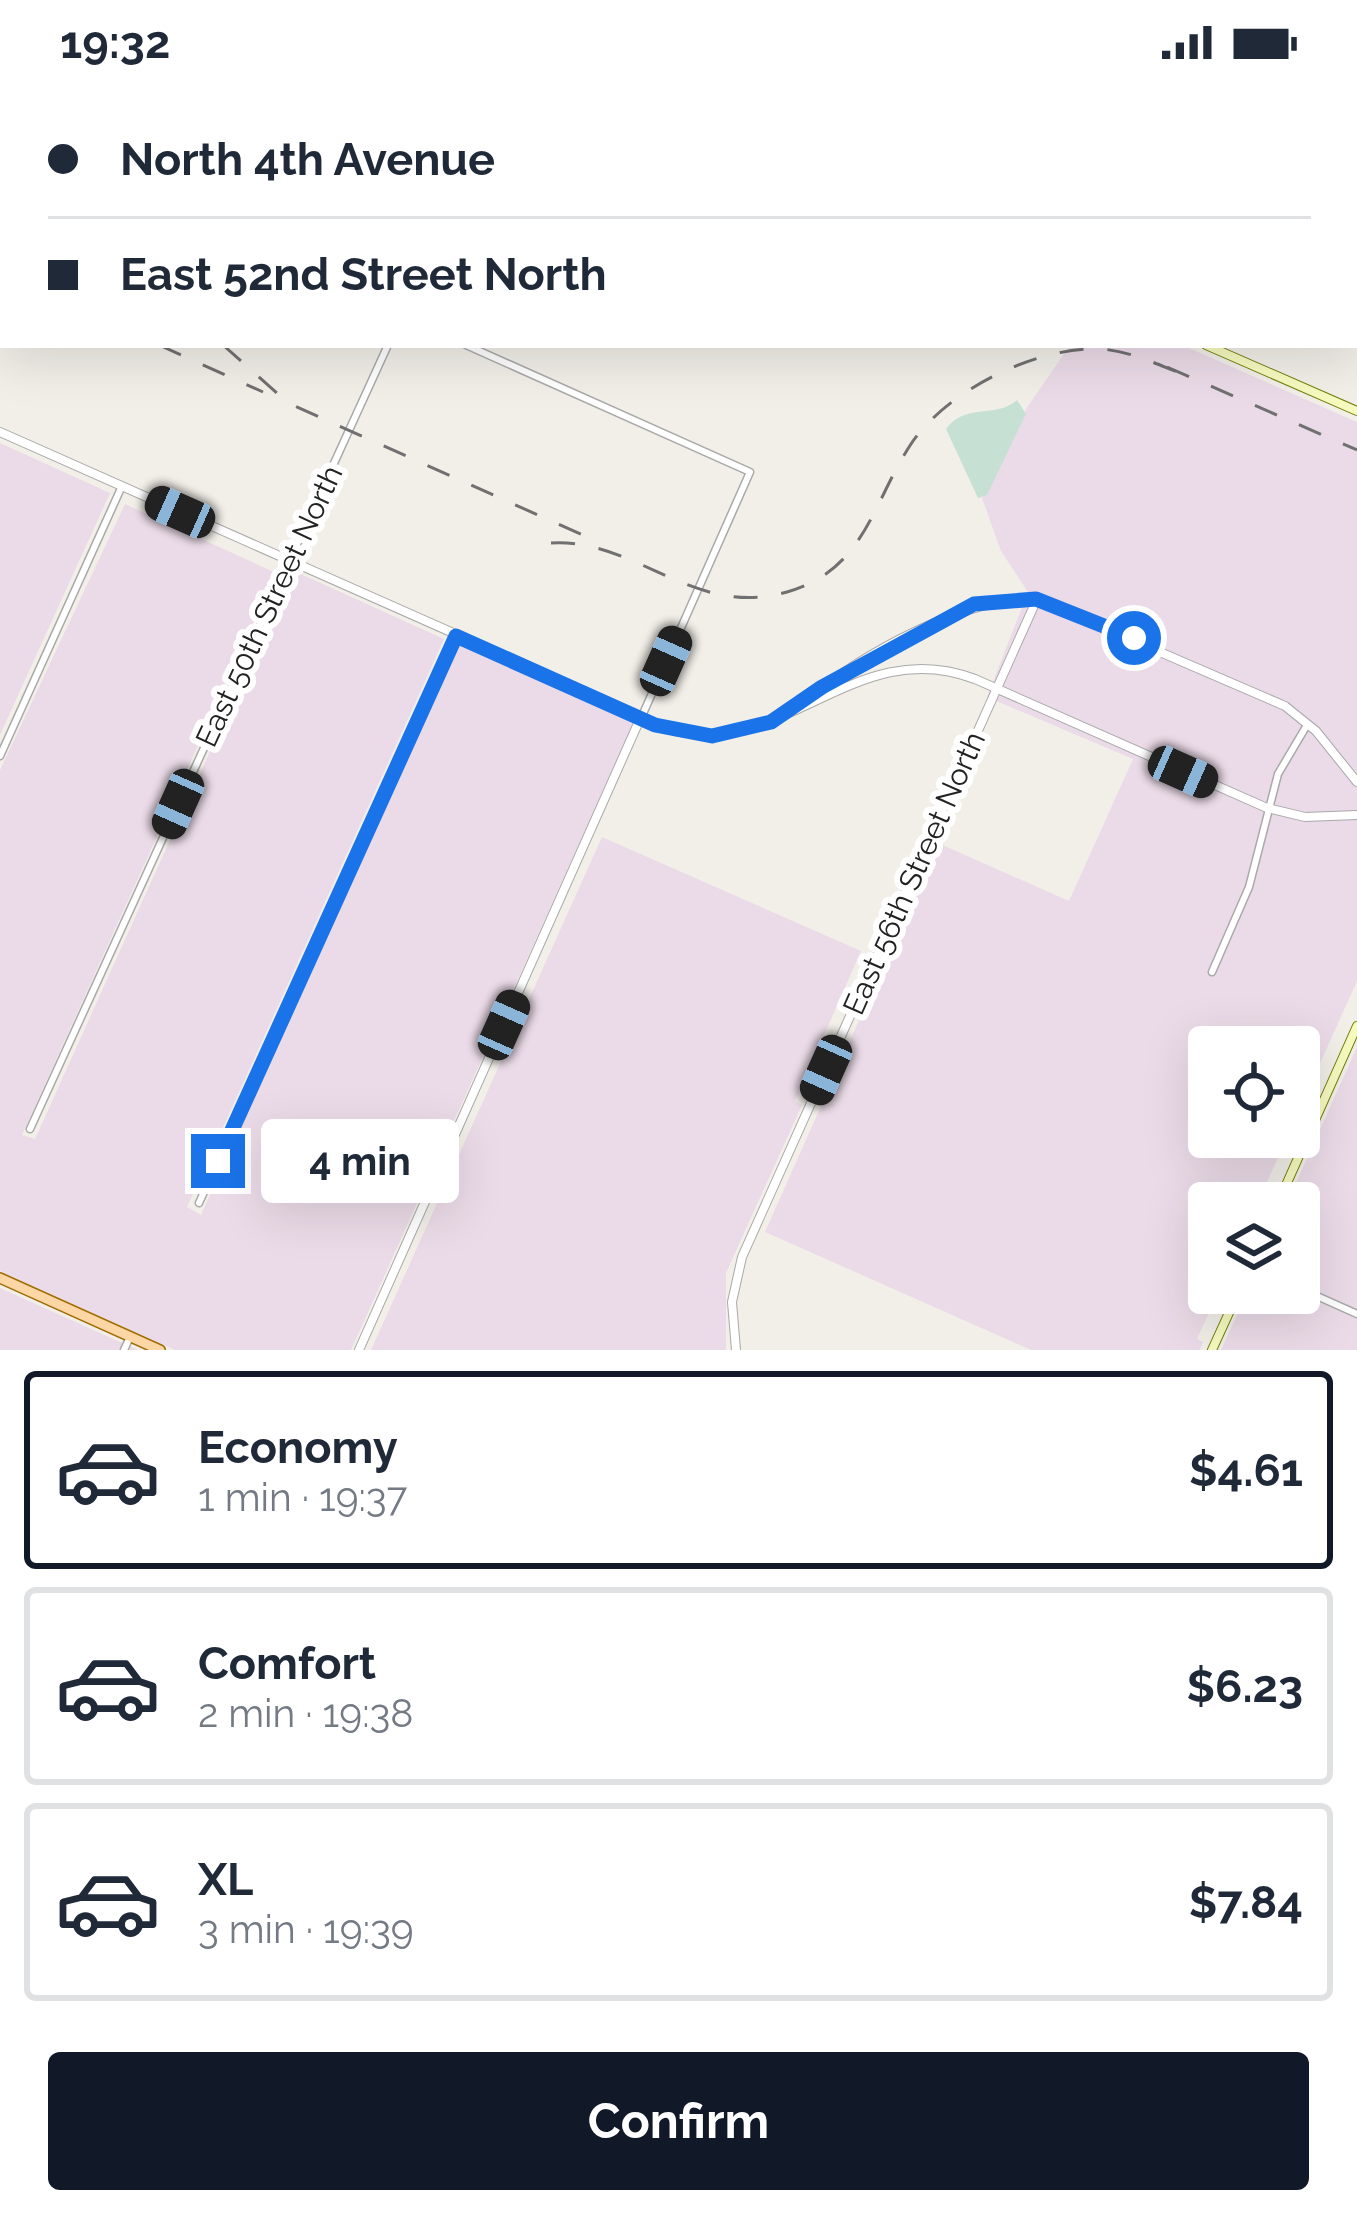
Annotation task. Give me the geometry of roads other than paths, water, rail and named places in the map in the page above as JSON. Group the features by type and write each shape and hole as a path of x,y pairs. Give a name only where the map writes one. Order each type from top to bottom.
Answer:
{"main road":[{"path":"1213,348 1357,412"},
{"path":"1287,1182 1357,1026"},
{"path":"0,1278 160,1350"},
{"path":"1212,1350 1228,1314"}],"street":[{"name":"East 50th Street North","path":"30,1129 387,348"},
{"path":"359,1350 750,472 473,348"},
{"path":"0,432 674,731 724,736 759,728 868,675 901,668 950,670 1268,808 1305,817 1357,815"},
{"path":"0,757 122,486"},
{"path":"796,709 822,687 963,608 999,599 1036,599 1271,699 1308,724 1357,782"},
{"name":"East 56th Street North","path":"736,1350 732,1302 742,1257 1036,599"},
{"path":"200,1203 456,636"},
{"path":"1212,972 1249,887 1286,756 1308,724"},
{"path":"1320,1297 1357,1314"},
{"path":"124,1350 130,1336"}],"railway":[{"path":"166,348 263,392"},
{"path":"226,348 288,403 587,537"},
{"path":"551,543 611,552 723,595 787,592 813,582 850,551 911,444 927,424 970,389 1022,364 1076,350 1131,355 1180,373"},
{"path":"1167,367 1357,450"}]}
